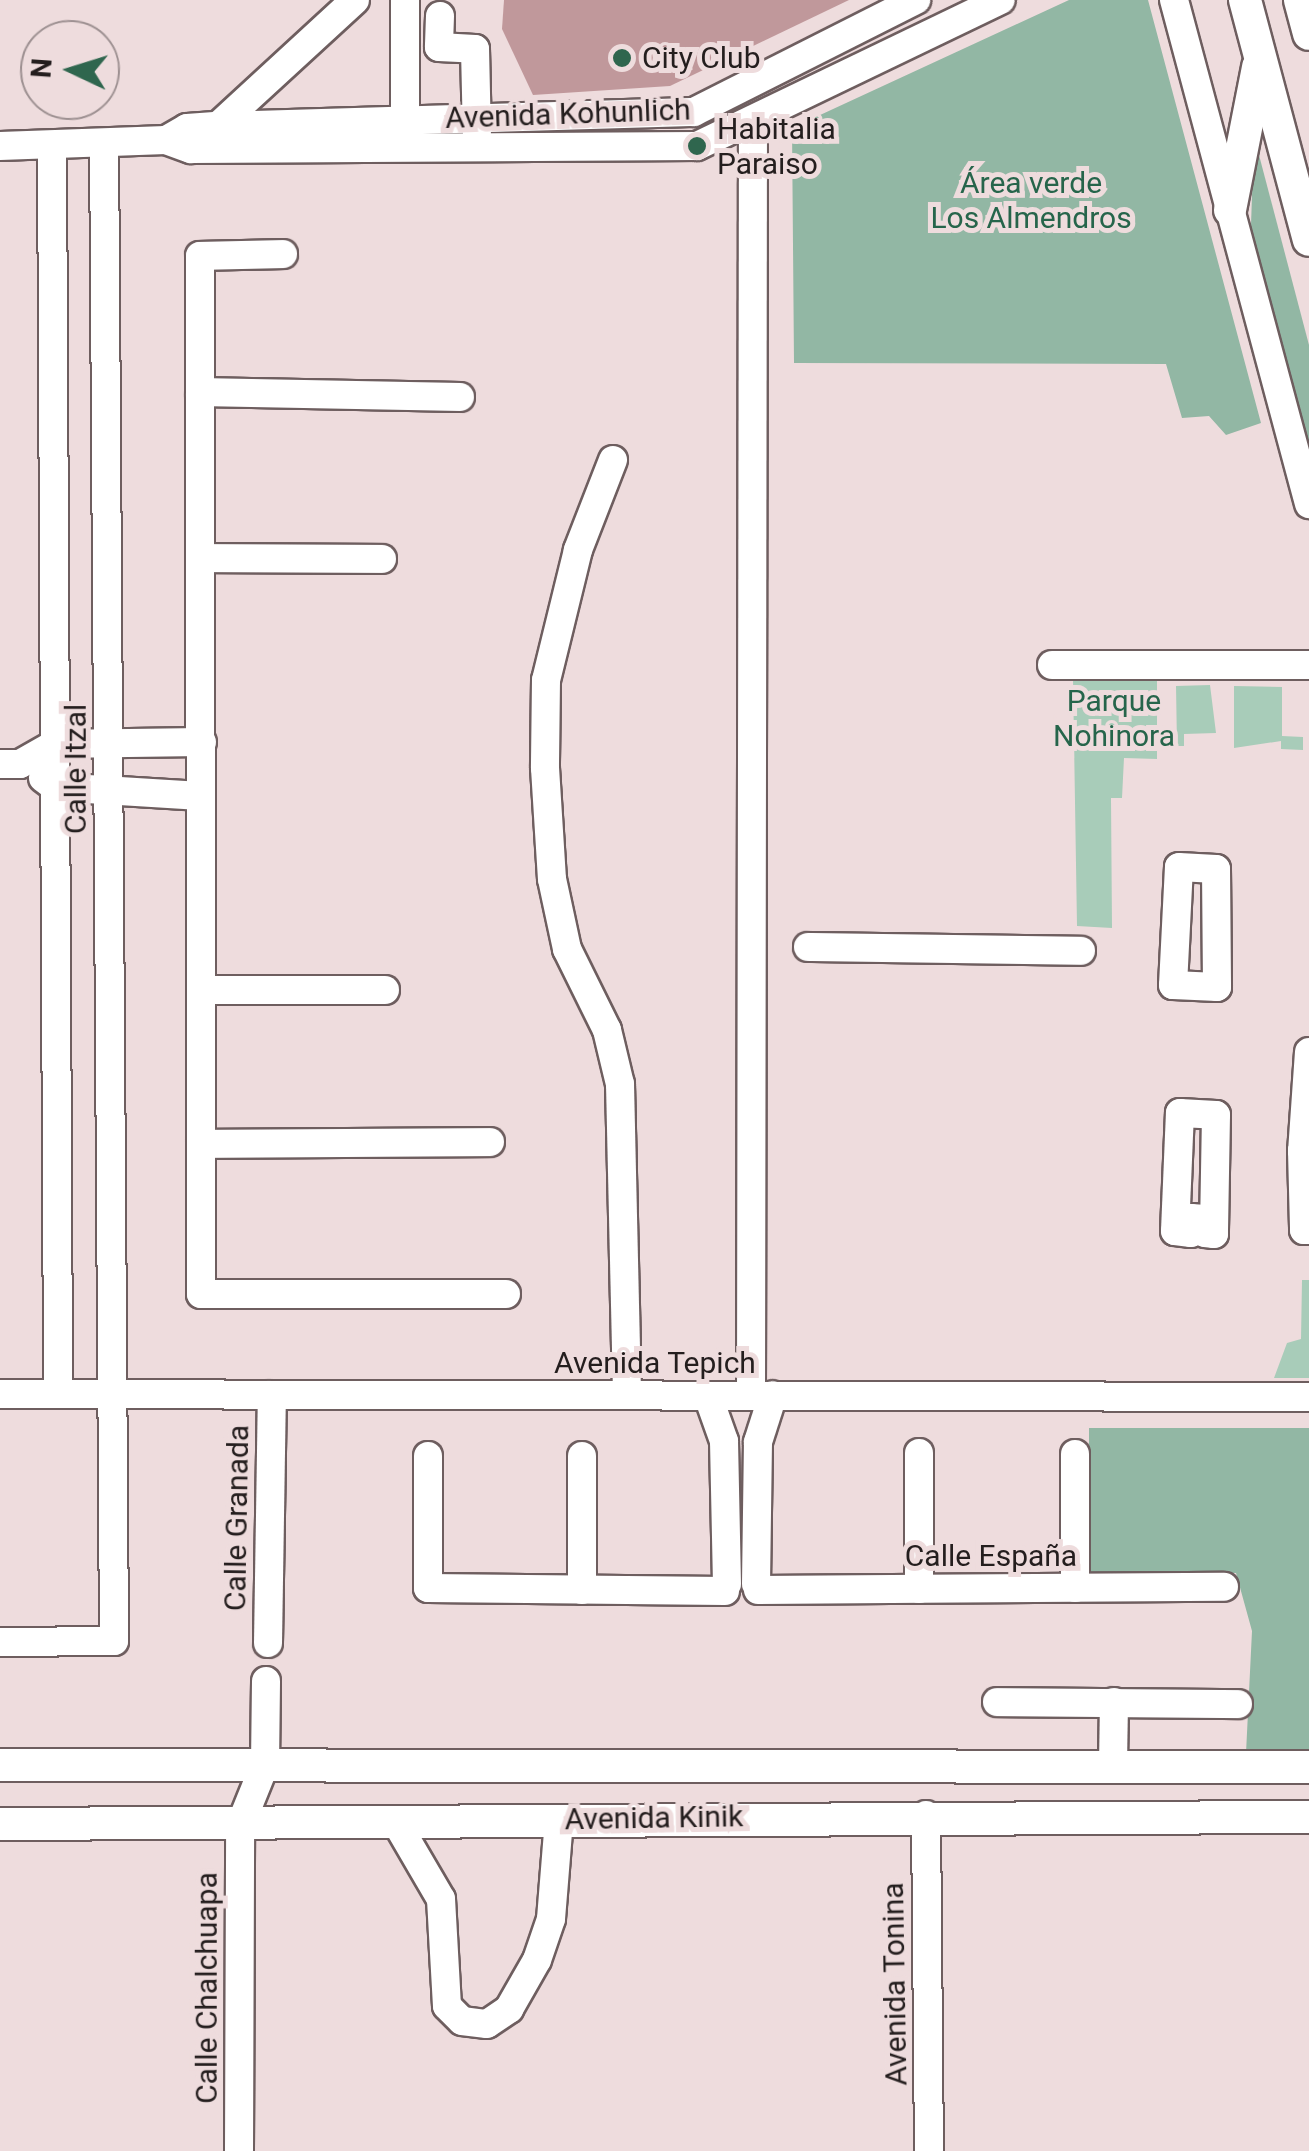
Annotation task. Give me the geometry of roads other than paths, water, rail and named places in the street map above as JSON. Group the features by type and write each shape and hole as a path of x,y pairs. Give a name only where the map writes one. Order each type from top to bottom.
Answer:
{"main road":[{"path":"1244,0 1309,240"},
{"path":"1300,0 1309,34"},
{"path":"1230,210 1260,58"},
{"name":"Avenida Kinik","path":"0,1764 1309,1766"},
{"path":"516,1764 516,1820"},
{"path":"1148,1765 1150,1816"},
{"name":"Avenida Kinik","path":"0,1824 240,1826 559,1819 1309,1817"}],"street":[{"path":"218,138 355,0"},
{"path":"405,0 405,120"},
{"name":"Avenida Kohunlich","path":"218,138 477,151 697,146 1002,0"},
{"path":"1174,0 1309,504"},
{"path":"911,2 930,35"},
{"name":"Avenida Kohunlich","path":"0,146 218,138 405,120 694,112 911,2"},
{"path":"440,16 439,47 475,49 477,151"},
{"path":"708,1396 724,1441 726,1577 757,1578 762,1396 754,122"},
{"name":"Calle Itzal","path":"0,1642 114,1641 104,144"},
{"name":"Calle Itzal","path":"52,147 58,1394"},
{"path":"282,254 200,256 201,1294 506,1294"},
{"path":"200,392 460,397"},
{"path":"613,460 578,550 546,680 545,768 552,878 567,949 607,1030 620,1084 626,1395"},
{"path":"201,558 382,559"},
{"path":"1052,665 1309,665"},
{"path":"10,764 55,744 202,742"},
{"path":"10,764 55,786 202,796"},
{"path":"808,947 1080,952"},
{"path":"201,990 385,990"},
{"path":"1309,1052 1304,1230 1309,1230"},
{"path":"201,1144 490,1142"},
{"name":"Avenida Tepich","path":"0,1394 1309,1397"},
{"name":"Calle Granada","path":"268,1643 272,1394"},
{"path":"919,1453 919,1589"},
{"path":"1075,1454 1076,1588"},
{"name":"Calle España","path":"428,1456 428,1588 582,1590 726,1577 729,1602 745,1607 757,1578 919,1589 1224,1587"},
{"path":"582,1456 582,1590"},
{"path":"240,1826 264,1764 266,1681"},
{"path":"997,1702 1238,1704"},
{"path":"1113,1765 1114,1702"},
{"name":"Avenida Tonina","path":"926,1816 930,2151"},
{"path":"396,1822 441,1899 447,2006 462,2020 487,2024 509,2009 537,1960 551,1919 559,1819"},
{"name":"Calle Chalchuapa","path":"239,2151 240,1826"}],"place":[{"name":"City Club","path":"622,58"},
{"name":"Habitalia Paraiso","path":"697,146"}],"park label":[{"name":"Área verde Los Almendros","path":"1031,200"},
{"name":"Parque Nohinora","path":"1114,718"}]}
